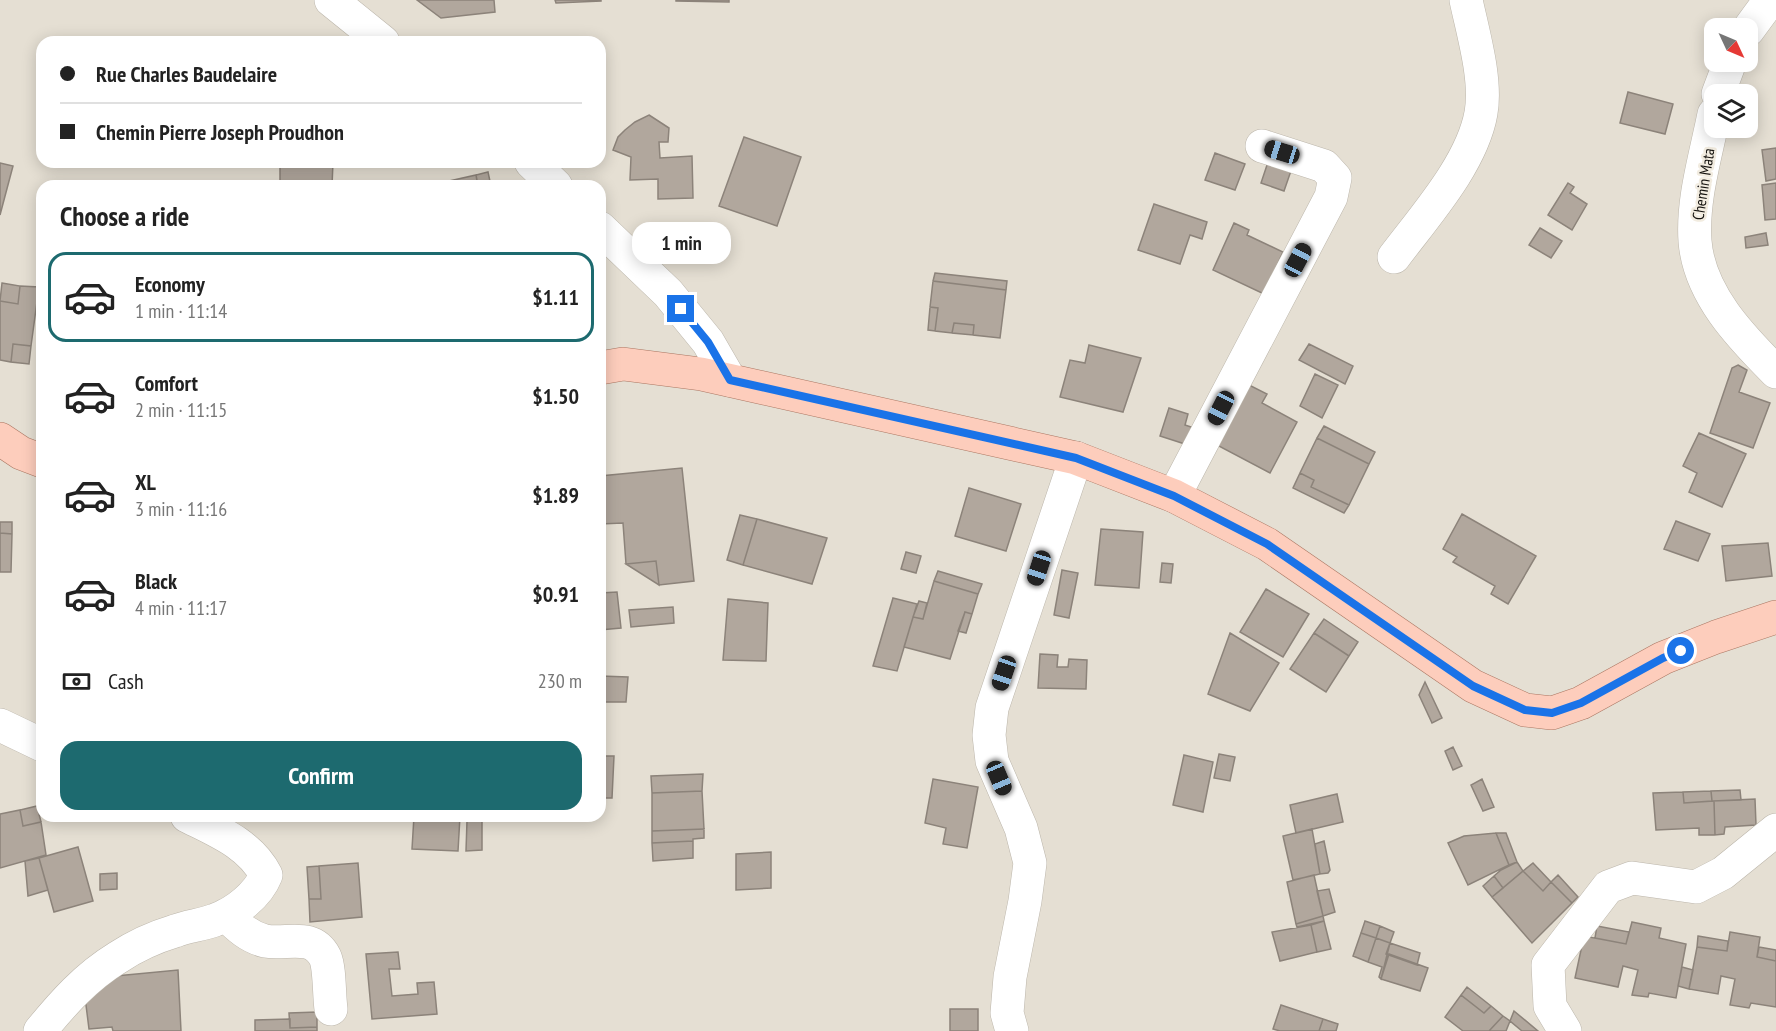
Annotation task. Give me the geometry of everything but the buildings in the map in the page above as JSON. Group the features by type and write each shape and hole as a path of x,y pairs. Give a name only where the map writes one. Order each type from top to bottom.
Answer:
{"main road":[{"path":"606,367 622,364 701,374 1076,458 1174,496 1267,544 1473,686 1525,710 1552,713 1581,703 1663,658 1716,636 1776,617"},
{"path":"0,439 21,453 36,459"}],"street":[{"path":"331,0 376,36"},
{"path":"1394,257 1454,177 1474,137 1481,113 1482,95 1477,49 1466,0"},
{"path":"1757,18 1770,0"},
{"name":"Chemin Mata","path":"1709,138 1697,204 1695,242 1704,277 1743,339 1776,372"},
{"path":"1174,496 1331,197 1335,178 1324,166 1262,146"},
{"path":"537,168 550,180"},
{"path":"606,234 668,293 708,342 730,380"},
{"path":"1012,1031 1007,1013 1010,977 1030,863 1021,828 992,761 989,735 992,708 1076,458"},
{"path":"0,719 36,720"},
{"path":"0,725 36,742"},
{"path":"40,1031 68,997 90,977 117,958 146,941 176,930 215,921 254,894 262,885 266,875 254,858 238,843 200,822"},
{"path":"1566,1031 1550,1006 1548,965 1608,887 1632,878 1696,887 1723,873 1776,830"},
{"path":"226,915 243,932 266,941 303,940 317,946 326,959 331,1009"}],"route":[{"path":"681,309 708,342 730,380 1076,458 1174,496 1267,544 1473,686 1525,710 1552,713 1581,703 1663,658 1681,651"}]}
